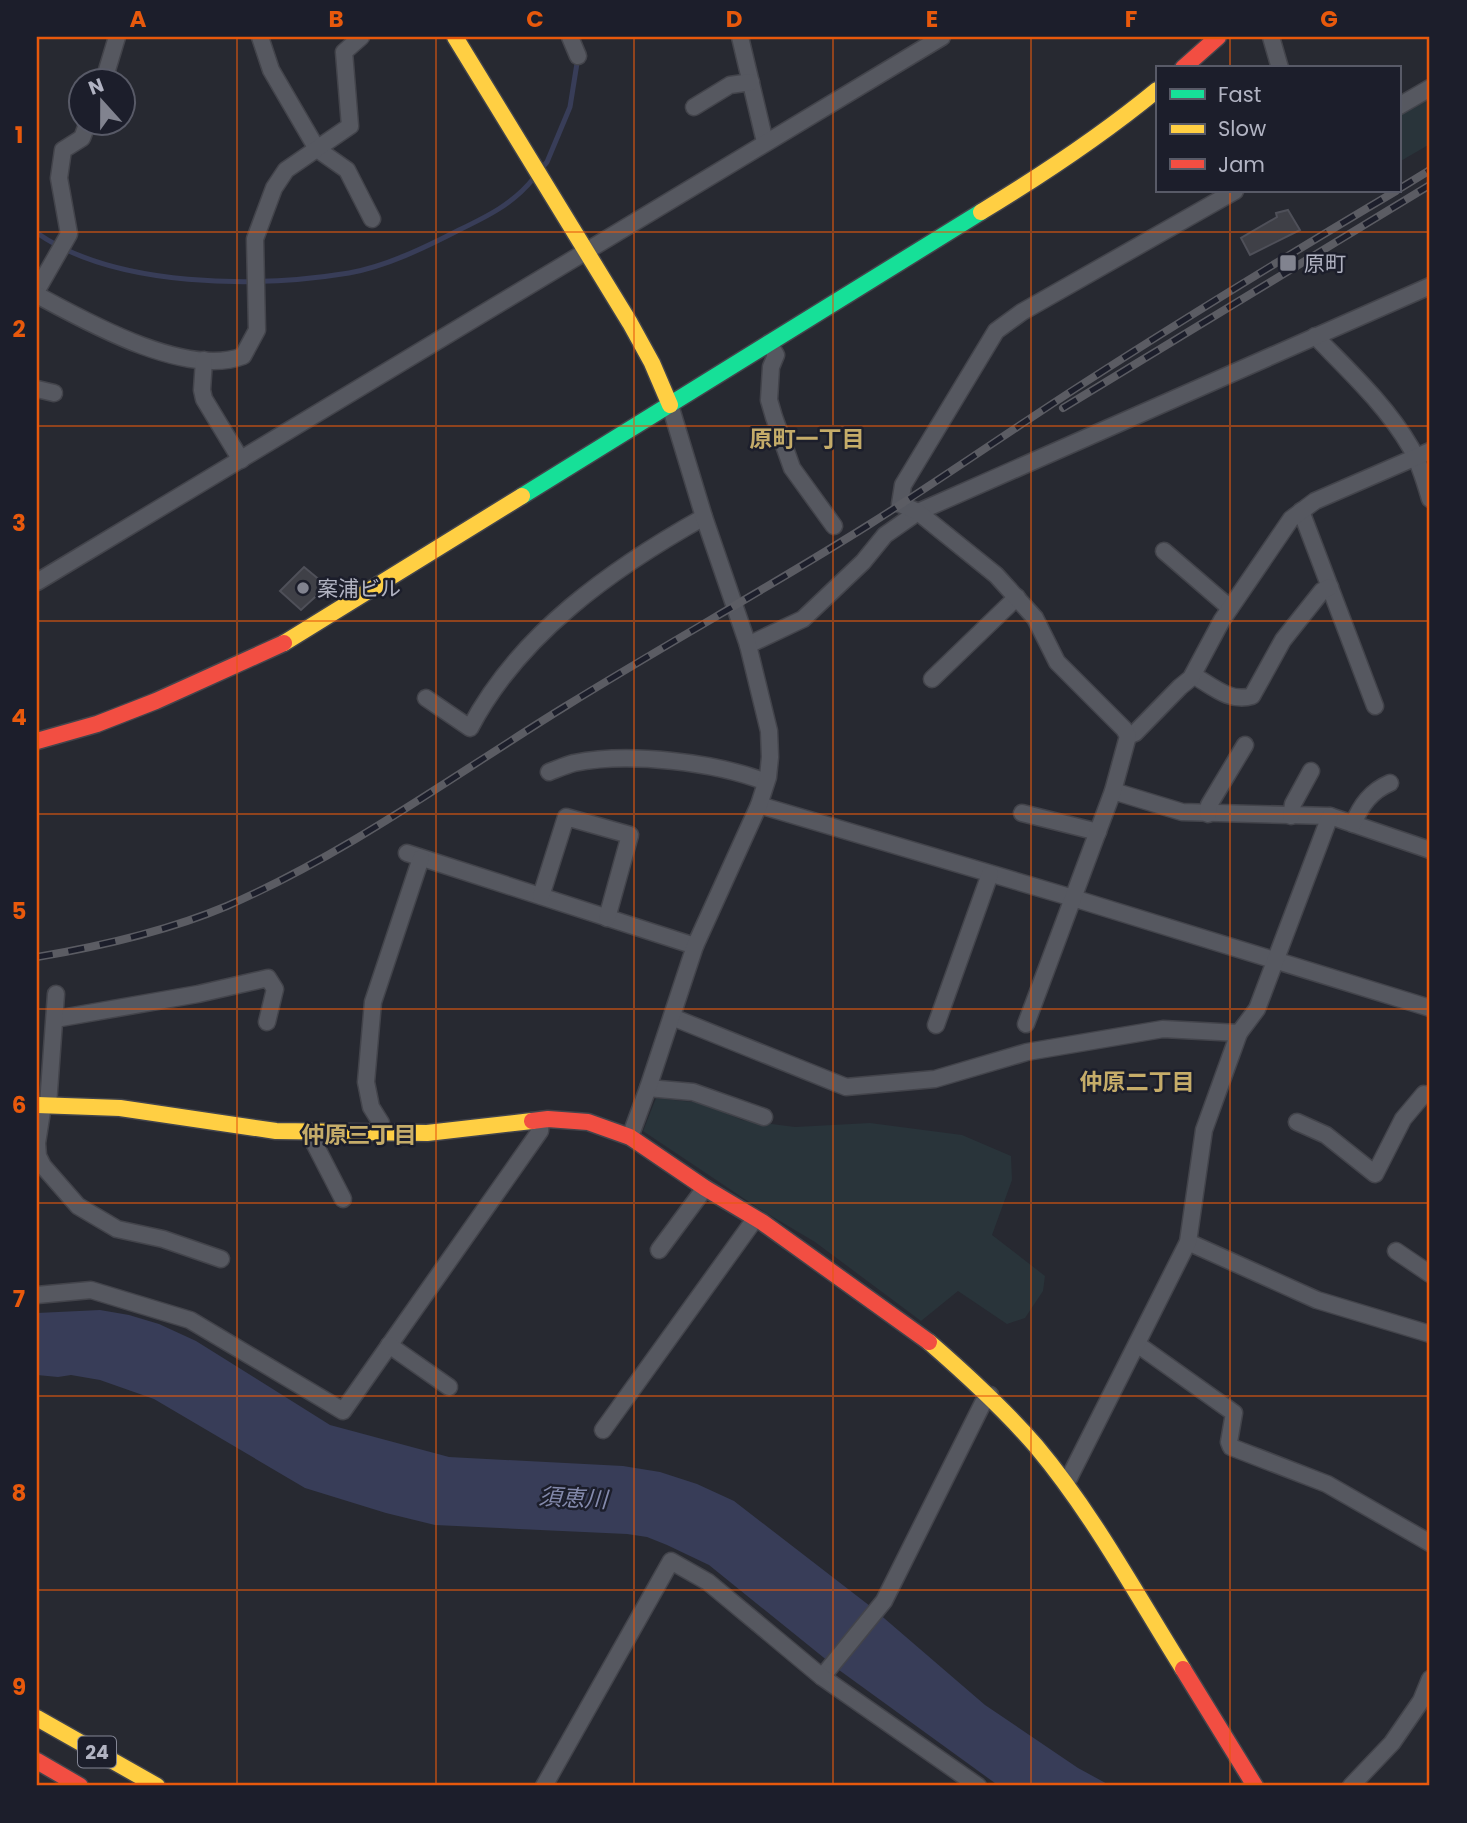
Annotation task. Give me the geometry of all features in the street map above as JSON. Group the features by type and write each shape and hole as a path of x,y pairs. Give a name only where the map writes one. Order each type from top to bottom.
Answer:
{"street":[{"path":"108,66 117,37"},
{"path":"260,37 271,70 317,149 347,170 372,219"},
{"path":"83,136 63,150 59,178 69,234 37,292 95,327 152,350 204,360 232,360 243,356 257,330 255,239 265,209 286,170 350,126 344,52 361,37"},
{"path":"456,37 642,342 670,405 704,517 748,645 769,731 770,757 759,805 695,946 630,1137"},
{"path":"570,37 578,56"},
{"path":"740,37 765,142"},
{"path":"37,582 765,142 923,42 942,37"},
{"path":"1185,66 1218,37"},
{"path":"1271,37 1279,66"},
{"path":"694,107 730,85 751,82"},
{"path":"1400,105 1430,88"},
{"path":"37,741 131,710 200,683 272,650 1045,173 1113,126 1156,90"},
{"path":"1026,1024 1098,832 1128,736 1057,662 1035,618 996,575 918,512 900,505 903,485 996,331 1022,312 1233,192"},
{"path":"748,645 803,619 863,562 885,535 918,512 1430,286"},
{"path":"1315,336 1375,398 1423,454 1430,498"},
{"path":"769,343 776,355 771,367 769,400 792,468 834,526"},
{"path":"204,360 204,399 241,460"},
{"path":"37,389 54,393"},
{"path":"1128,736 1135,733 1194,675 1230,608 1291,519 1315,500 1423,454"},
{"path":"1301,511 1375,706"},
{"path":"426,698 470,728 483,704 510,667 535,639 566,611 633,561 704,517"},
{"path":"1164,551 1230,608"},
{"path":"1194,675 1232,698 1252,696 1283,640 1322,591 1330,587"},
{"path":"932,679 1017,597"},
{"path":"1208,814 1209,805 1245,745"},
{"path":"549,772 573,763 631,759 710,766 742,772 766,782"},
{"path":"1291,816 1293,804 1311,771"},
{"path":"1353,824 1358,812 1375,789 1390,783"},
{"path":"1112,791 1182,812 1330,816 1430,850"},
{"path":"759,805 1430,1008"},
{"path":"1023,813 1098,832"},
{"path":"1066,1484 1188,1242 1204,1130 1239,1033 1257,1009 1330,816"},
{"path":"541,896 566,817 630,835 607,918"},
{"path":"382,1132 381,1123 371,1107 366,1082 373,1002 414,856 695,946"},
{"path":"936,1025 990,874"},
{"path":"55,1019 198,994 268,978 275,989 267,1022"},
{"path":"56,995 37,1143 38,1156 43,1166 78,1206 117,1229 163,1239 221,1259"},
{"path":"672,1017 846,1087 934,1079 1027,1052 1163,1029 1239,1033"},
{"path":"648,1088 694,1092 764,1117"},
{"path":"1297,1122 1326,1135 1375,1174 1403,1119 1424,1094 1430,1096"},
{"path":"43,1105 120,1108 276,1131 427,1133 541,1120 588,1122 630,1137 755,1219 927,1340 990,1395 1066,1484 1117,1560 1255,1786"},
{"path":"37,1295 91,1290 190,1320 343,1411 540,1130 541,1120"},
{"path":"307,1131 342,1199"},
{"path":"659,1250 705,1188"},
{"path":"603,1430 755,1219"},
{"path":"1188,1242 1317,1300 1430,1334"},
{"path":"1396,1251 1430,1274"},
{"path":"1137,1344 1234,1413 1229,1442 1231,1447 1327,1485 1430,1543"},
{"path":"389,1345 449,1387"},
{"path":"827,1671 884,1601 983,1403 990,1395"},
{"path":"544,1786 671,1561 708,1582 978,1786"},
{"path":"1351,1786 1392,1744 1421,1701 1430,1679"},
{"name":"24","path":"37,1718 157,1786"},
{"name":"24","path":"37,1761 80,1786"}],"shaded area":[{"path":"1430,95 1430,144 1400,161 1400,113"},
{"path":"656,1098 702,1103 742,1120 795,1127 870,1123 962,1135 1011,1156 1012,1180 992,1235 1045,1276 1043,1291 1025,1318 1007,1324 958,1291 921,1321 815,1242 758,1208 643,1131"}],"water":[{"name":"須恵川","path":"100,1310 159,1324 196,1341 330,1425 449,1457 623,1466 660,1472 697,1484 734,1501 870,1606 985,1705 1078,1768 1111,1786 999,1786 839,1670 709,1565 647,1537 435,1525 386,1513 305,1488 154,1399 100,1380 71,1375 37,1375 37,1313"}],"building":[{"path":"1288,210 1300,230 1250,255 1241,238 1277,217 1276,213"},
{"name":"案浦ビル","path":"304,567 327,586 301,610 280,591"}],"waterway":[{"path":"541,169 547,162 570,107 578,57"},
{"path":"37,233 69,251 106,265 146,274 231,281 312,278 363,270 419,250 499,209 517,196 533,179"}],"railway":[{"path":"1400,188 1430,170"},
{"path":"1063,408 1430,185"},
{"path":"37,957 108,943 182,923 272,885 358,838 524,732 870,524 1120,360 1394,192"}],"traffic: fast":[{"path":"522,496 981,212"}],"traffic: slow":[{"path":"455,37 630,323 652,363 670,405"},
{"path":"981,212 1071,154 1156,91"},
{"path":"284,643 522,496"},
{"path":"37,1105 120,1108 276,1131 427,1133 532,1121"},
{"path":"929,1342 1011,1418 1057,1472 1113,1555 1183,1669"},
{"path":"37,1718 157,1786"}],"traffic: jam":[{"path":"1185,66 1218,37"},
{"path":"37,741 97,724 156,701 284,643"},
{"path":"532,1121 548,1119 588,1122 630,1137 705,1188 762,1222 929,1342"},
{"path":"1183,1669 1255,1786"},
{"path":"37,1761 80,1786"}],"place":[{"name":"原町","path":"1288,263"},
{"name":"案浦ビル","path":"303,588"}],"district":[{"name":"原町一丁目","path":"807,439"},
{"name":"仲原二丁目","path":"1137,1082"},
{"name":"仲原三丁目","path":"359,1135"}]}
